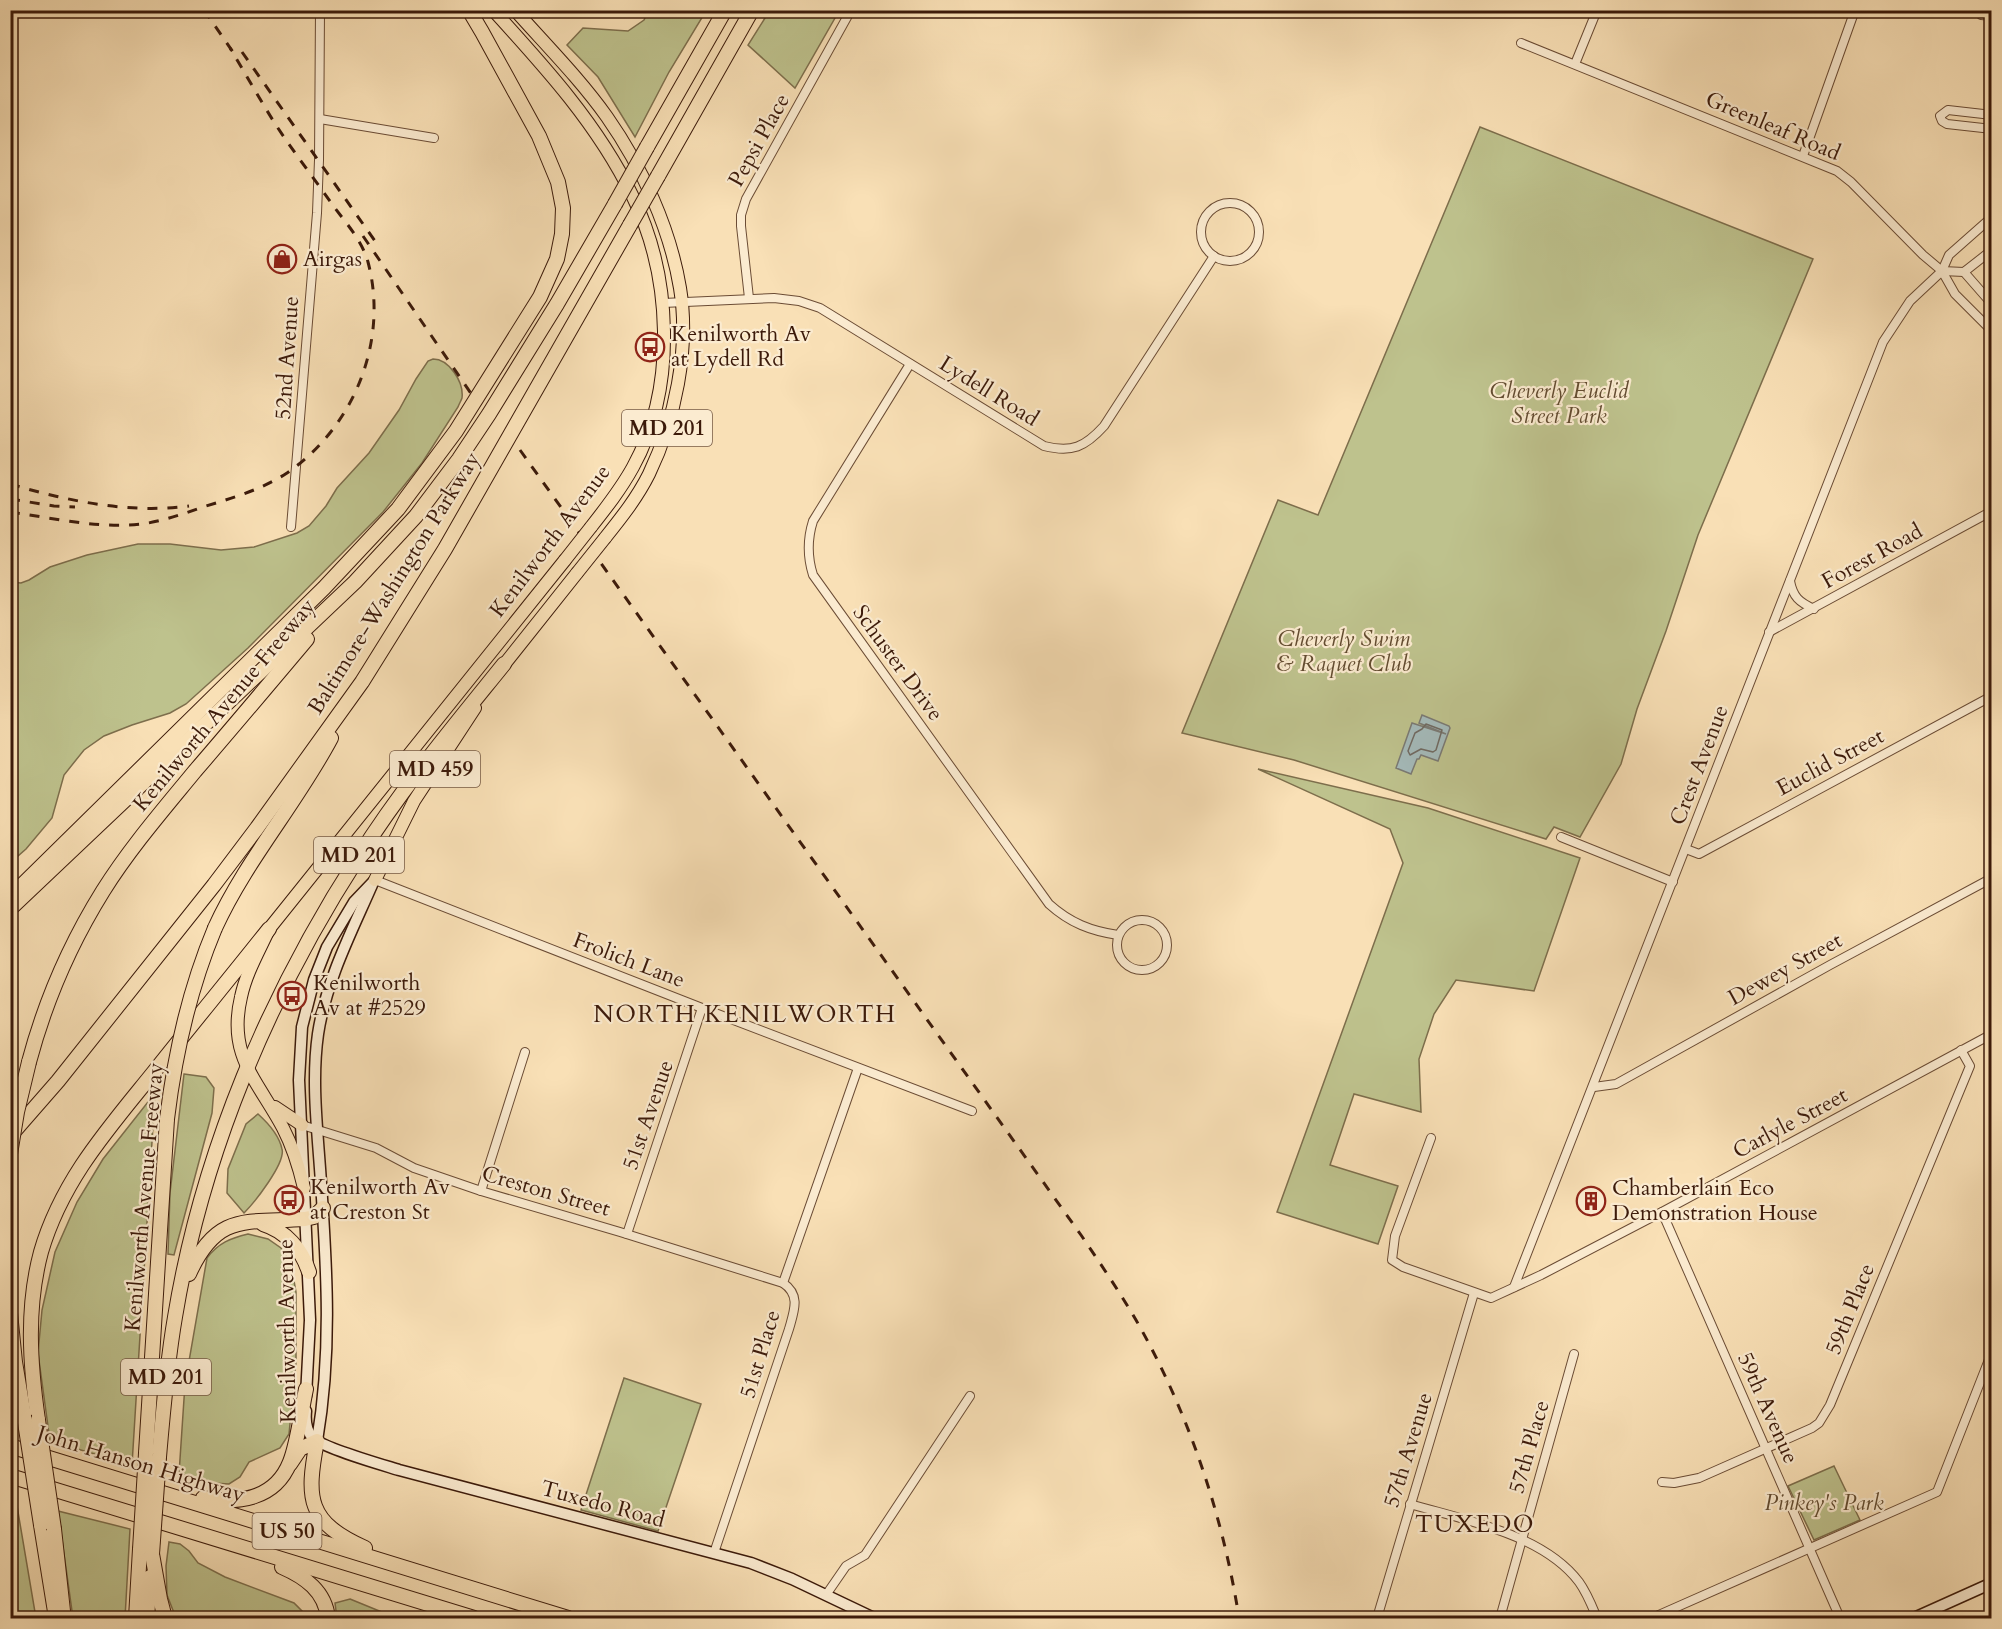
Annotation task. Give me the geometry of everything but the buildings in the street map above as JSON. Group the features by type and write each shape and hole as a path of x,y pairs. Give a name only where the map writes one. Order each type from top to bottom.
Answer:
{"highway":[{"path":"10,897 324,588 398,509 456,431 546,287 557,259 562,234 562,208 558,182 539,136 469,10"},
{"name":"Baltimore-Washington Parkway","path":"10,909 355,582 422,509 469,445 557,304 725,10"},
{"name":"Baltimore-Washington Parkway","path":"10,1136 58,1081 214,885 362,682 445,549 752,10"},
{"name":"Kenilworth Avenue Freeway","path":"10,1154 29,1062 48,1002 95,904 119,866 157,817 355,582"},
{"name":"MD 201","path":"152,1455 178,1297 201,1198 247,1068 304,949 360,854 407,787 504,664"},
{"name":"Kenilworth Avenue Freeway","path":"136,1618 146,1551 152,1455 167,1119 182,1028 196,979 215,928 248,866 320,759 362,682"},
{"name":"MD 201","path":"63,1618 48,1527 30,1348 32,1306 41,1253 59,1203 77,1170 269,929"},
{"path":"178,1297 195,1260 207,1242 225,1228 246,1223 305,1219 314,1217 323,1208"},
{"path":"246,1223 270,1226 286,1236 299,1251 309,1272"},
{"path":"10,1312 24,1416 48,1527 55,1615"},
{"path":"10,1342 15,1362"},
{"path":"290,1464 306,1389"},
{"path":"152,1489 218,1500 240,1500 254,1497 282,1476 300,1449 317,1441"},
{"path":"317,1441 310,1487 315,1506 324,1521 343,1538 422,1573"},
{"name":"John Hanson Highway","path":"10,1446 568,1618"},
{"name":"US 50","path":"10,1476 474,1618"},
{"path":"10,1484 90,1500"},
{"path":"234,1544 307,1581 322,1599 328,1618"},
{"path":"146,1551 147,1618"},
{"path":"146,1551 165,1618"}],"main road":[{"name":"Kenilworth Avenue","path":"304,1188 295,1154 287,1136 247,1068 239,1038 239,1005 247,977 269,929 618,492 634,465 648,432 657,402 664,358 663,303 643,219 626,183 602,142 553,76 493,10"},
{"name":"Kenilworth Avenue","path":"317,1441 324,1394 328,1336 327,1277 315,1065 322,1010 342,952 414,801 504,664 605,538 633,501 648,476 665,438 680,372 682,303 680,288 665,231 637,167 608,118 577,79 515,10"},
{"name":"Kenilworth Avenue","path":"317,1441 308,1431 306,1421 310,1329 300,1054 304,1016 322,957 339,925 360,894 375,880"},
{"path":"267,1100 302,1125"},
{"name":"Tuxedo Road","path":"317,1441 393,1468 714,1553 772,1571 874,1618"},
{"path":"1914,1618 1992,1583"}],"street":[{"name":"52nd Avenue","path":"291,527 317,213 320,10"},
{"name":"Pepsi Place","path":"748,298 741,226 741,214 746,199 851,10"},
{"path":"1575,64 1597,10"},
{"path":"1803,156 1855,10"},
{"path":"1976,10 1981,15 1992,16"},
{"name":"Greenleaf Road","path":"1521,43 1832,168 1851,182 1923,255 1942,271 1955,294 1992,331"},
{"path":"1992,115 1948,110 1940,116 1947,124 1992,129"},
{"path":"320,119 434,138"},
{"path":"1225,203 1241,205 1249,210 1254,216 1258,233 1253,249 1239,259 1230,260 1214,256 1203,243 1201,226 1209,211 1225,203"},
{"name":"Crest Avenue","path":"1514,1287 1883,342 1910,301 1942,271 1949,255 1992,218"},
{"path":"1942,271 1964,272 1992,250"},
{"name":"Lydell Road","path":"663,303 774,298 799,301 820,308 1044,446 1068,449 1092,440 1104,426 1214,256"},
{"path":"1964,272 1992,304"},
{"name":"Schuster Drive","path":"910,363 813,521 808,549 813,575 1049,904 1076,924 1098,932 1118,935"},
{"name":"Forest Road","path":"1769,632 1992,511"},
{"path":"1790,579 1792,593 1796,600 1814,609"},
{"name":"Euclid Street","path":"1686,849 1699,854 1992,696"},
{"path":"1561,837 1673,882"},
{"name":"Dewey Street","path":"1594,1087 1616,1084 1992,878"},
{"name":"Frolich Lane","path":"375,880 972,1111"},
{"path":"1141,919 1154,923 1164,933 1167,941 1164,956 1160,963 1149,969 1137,970 1129,967 1117,951 1118,935 1123,927 1132,921 1141,919"},
{"name":"51st Avenue","path":"627,1234 702,1008"},
{"name":"Carlyle Street","path":"1474,1293 1491,1298 1514,1287 1662,1212 1992,1034"},
{"name":"59th Place","path":"1662,1482 1674,1484 1699,1478 1819,1423 1830,1405 1970,1066 1961,1050"},
{"path":"481,1191 525,1052"},
{"name":"51st Place","path":"714,1553 793,1313 794,1294 783,1283 858,1068"},
{"name":"Creston Street","path":"302,1125 369,1145 414,1168 481,1191 783,1283"},
{"path":"1431,1138 1400,1218 1393,1243 1392,1260 1403,1267 1474,1293"},
{"name":"59th Avenue","path":"1662,1212 1840,1618"},
{"name":"57th Avenue","path":"1377,1618 1474,1293"},
{"path":"1652,1618 1937,1492 1992,1352"},
{"name":"57th Place","path":"1500,1618 1574,1354"},
{"path":"825,1595 846,1566 865,1555 970,1396"},
{"path":"1410,1504 1522,1538 1550,1556 1579,1582 1597,1618"}],"green space":[{"path":"649,10 706,11 669,72 635,137 598,77 567,45 583,28 628,31 644,20"},
{"path":"770,10 839,11 795,88 748,45"},
{"name":"Cheverly Euclid Street Park","path":"1480,127 1813,259 1698,535 1637,709 1621,764 1580,837 1554,827 1546,839 1294,760 1182,733 1278,500 1318,515"},
{"path":"433,359 445,363 454,372 461,385 462,398 422,463 383,512 248,648 186,704 170,713 104,736 84,750 64,775 52,818 26,849 11,862 11,582 21,583 50,567 87,555 138,544 170,544 221,550 254,547 297,533 309,526 326,506 337,488 369,453 399,410 428,361"},
{"path":"1258,769 1428,808 1580,858 1534,991 1456,980 1434,1014 1419,1059 1421,1112 1354,1094 1330,1165 1398,1186 1378,1244 1277,1212 1403,863 1390,829"},
{"path":"184,1074 206,1077 214,1088 212,1113 174,1255 168,1254 170,1193"},
{"path":"155,1093 132,1465 50,1441 38,1353 42,1310 55,1252 77,1202 103,1159"},
{"path":"258,1114 276,1134 281,1144 282,1155 274,1173 244,1213 227,1193 228,1169 246,1124"},
{"path":"248,1234 268,1239 281,1248 291,1264 296,1292 296,1362 289,1434 280,1448 249,1462 240,1477 229,1484 212,1483 179,1474 185,1384 207,1258 225,1242"},
{"path":"624,1378 701,1404 658,1531 581,1510"},
{"name":"Pinkey's Park","path":"1834,1466 1860,1520 1814,1540 1788,1486"},
{"path":"11,1499 16,1500 36,1618 11,1618"},
{"path":"58,1511 130,1529 125,1618 73,1618"},
{"path":"169,1542 180,1544 198,1563 225,1577 294,1603 303,1612 305,1618 176,1618 167,1595 166,1566"},
{"path":"350,1599 398,1618 337,1618 335,1603"}],"water":[{"path":"1422,715 1450,728 1438,761 1421,755 1411,774 1396,768 1412,723 1446,734 1419,723"}],"railway":[{"path":"204,10 235,55"},
{"path":"10,512 109,525 142,524 173,517 246,493 287,473 311,454 331,432 348,407 369,351 374,322 373,292 368,262 353,231 274,122 230,48"},
{"path":"242,52 375,241"},
{"path":"363,236 472,395"},
{"path":"520,450 1081,1235 1130,1309 1172,1390 1201,1464 1223,1541 1239,1618"},
{"path":"10,484 76,501 121,507 189,506"},
{"path":"10,499 75,507"}],"place":[{"name":"Airgas","path":"282,259"},
{"name":"Kenilworth Av at Lydell Rd","path":"650,347"},
{"name":"Kenilworth Av at #2529","path":"292,996"},
{"name":"Kenilworth Av at Creston St","path":"289,1200"},
{"name":"Chamberlain Eco Demonstration House","path":"1591,1201"}],"district":[{"name":"NORTH KENILWORTH","path":"745,1014"},
{"name":"TUXEDO","path":"1475,1524"}],"park label":[{"name":"Cheverly Swim & Raquet Club","path":"1344,652"}]}
